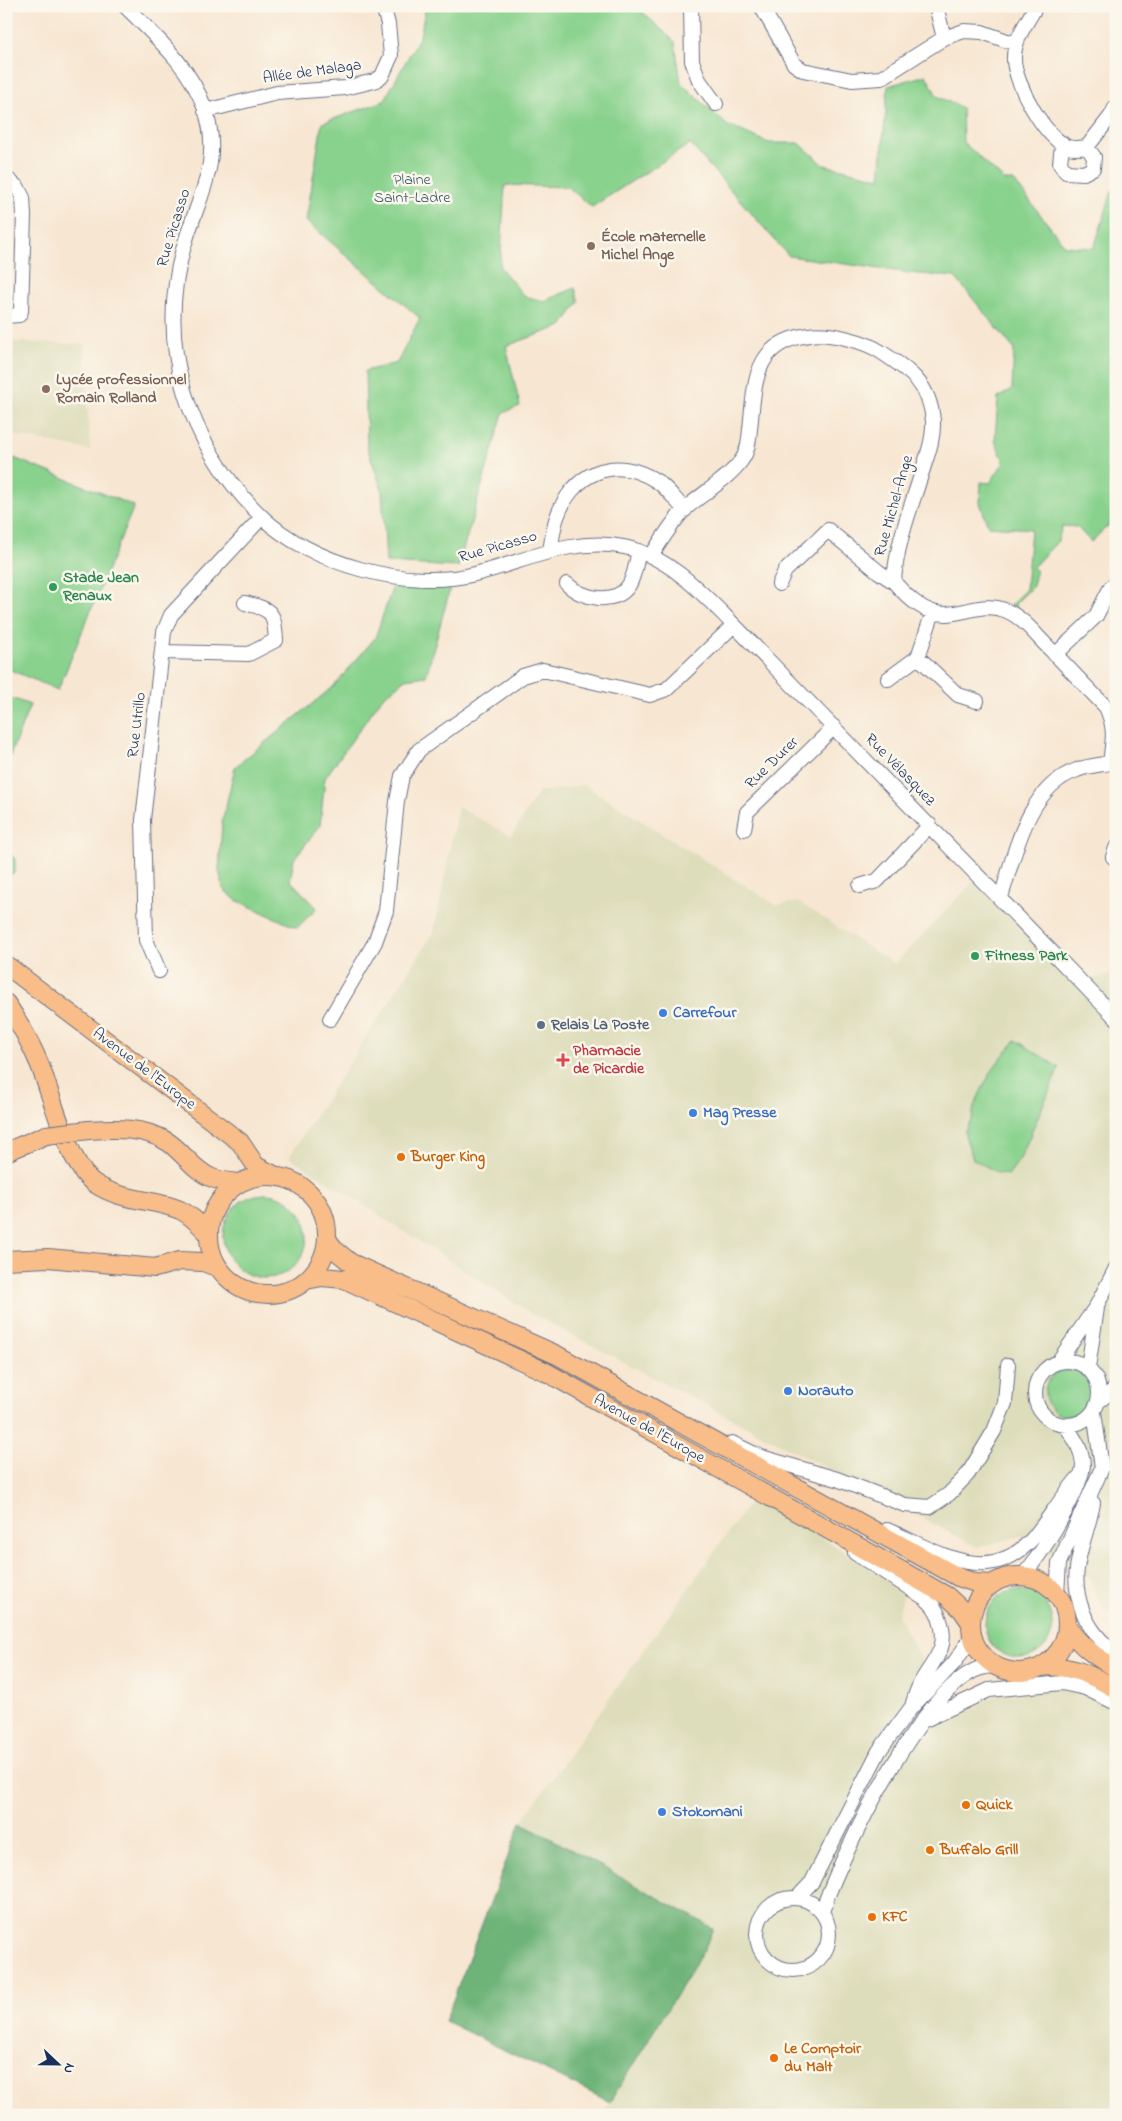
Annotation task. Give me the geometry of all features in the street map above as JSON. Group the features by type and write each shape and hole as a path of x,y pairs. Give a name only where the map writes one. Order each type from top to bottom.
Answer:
{"main road":[{"name":"Avenue de l'Europe","path":"6,966 240,1142 256,1166 276,1176"},
{"path":"6,1003 20,1023 39,1062 71,1151 80,1168 93,1182 127,1198 181,1210 209,1234"},
{"path":"6,1152 46,1135 110,1128 150,1133 167,1141 197,1169 211,1178 238,1184"},
{"path":"263,1176 276,1176 299,1184 311,1193 324,1216 327,1239 321,1261 306,1280 287,1291 266,1294 240,1286 226,1276 219,1268 210,1246 209,1234 214,1210 229,1191 238,1184 263,1176"},
{"name":"Avenue de l'Europe","path":"327,1239 336,1250 352,1263 557,1355 684,1427 958,1576 976,1583 992,1584"},
{"path":"6,1260 48,1258 156,1268 180,1261 203,1262 219,1268"},
{"name":"Avenue de l'Europe","path":"306,1280 322,1277 344,1279 546,1372 947,1596 962,1610 971,1628"},
{"path":"1116,1668 1086,1650 1075,1639 1068,1626 1064,1606 1057,1594 1045,1583 1023,1576 1003,1578 992,1584 977,1601 971,1628 978,1650 987,1660 998,1667 1010,1671 1023,1672 1041,1667 1072,1668 1116,1689"},
{"path":"1041,1667 1058,1653 1068,1626"}],"street":[{"name":"Rue Picasso","path":"125,6 175,57 194,81 206,111 211,143 209,174 184,245 174,303 173,328 177,367 184,394 204,440 230,482 262,517 283,534 326,558 370,573 425,579 472,575 550,550 592,544 626,547 645,554"},
{"name":"Allée de Malaga","path":"206,111 277,93 345,88 374,81 382,76 391,56 388,24 383,6"},
{"path":"691,6 692,62 699,80 716,104"},
{"path":"760,6 794,64 803,70 852,80 881,78 944,38 964,31 982,32 1016,44"},
{"path":"936,6 944,38"},
{"path":"1036,6 1016,44 1014,60 1025,97 1038,117 1062,143 1070,147 1090,143 1111,116 1116,106"},
{"path":"1062,143 1060,164 1066,172 1084,173 1093,168 1094,157 1090,143"},
{"path":"6,178 18,188 23,198 24,215 21,311 19,315 6,316"},
{"name":"Rue Michel-Ange","path":"645,554 684,510 732,472 743,460 749,443 757,373 767,354 779,343 796,336 816,334 848,339 876,348 906,368 928,394 933,424 931,443 899,546 894,565 894,582 902,592 922,607 933,612"},
{"path":"550,550 557,519 570,494 587,476 608,468 625,468 643,473 660,483 684,510"},
{"name":"Rue Utrillo","path":"159,971 146,940 143,820 164,632 172,615 262,517"},
{"path":"779,584 785,571 828,530 894,582"},
{"path":"567,584 574,590 587,596 611,598 629,586 645,554"},
{"name":"Rue Vélasquez","path":"645,554 684,578 734,625 1001,897 1116,1018"},
{"path":"1055,655 1096,616 1111,586"},
{"path":"163,652 249,654 276,640 274,620 266,608 245,603"},
{"path":"888,679 918,657 933,612 947,614 984,606 1000,608 1020,619 1106,707 1113,721 1113,764 1076,770 1045,791 1034,807 1022,834 1001,897"},
{"path":"330,1019 375,942 386,911 397,802 402,776 419,750 523,676 543,670 650,695 667,689 734,625"},
{"path":"918,657 958,695 977,701"},
{"name":"Rue Durer","path":"744,829 747,812 834,727"},
{"path":"860,886 877,881 930,825"},
{"path":"1058,1362 1097,1305 1116,1268"},
{"path":"1097,1305 1092,1373 1100,1393 1096,1406 1102,1462 1092,1511 1075,1572 1076,1591 1088,1625 1102,1644 1116,1653"},
{"path":"1116,1382 1092,1373 1074,1361 1058,1362 1041,1373 1037,1381 1036,1405 1045,1417 1058,1425 1066,1426 1082,1422 1116,1388"},
{"name":"Avenue de l'Europe","path":"684,1427 721,1438 761,1457 838,1479 905,1505 930,1507 949,1494 968,1474 994,1431 1005,1403 1008,1365"},
{"path":"1023,1576 1047,1544 1074,1491 1083,1466 1079,1446 1066,1426"},
{"path":"844,1515 871,1523 949,1557 974,1564 990,1564 1021,1550 1080,1476"},
{"path":"1057,1594 1059,1563 1097,1482"},
{"path":"792,1509 846,1548 933,1605 941,1622 944,1638 939,1654 920,1684 911,1708"},
{"path":"797,1898 812,1882 879,1751 911,1708 954,1663 968,1643 971,1628"},
{"path":"822,1912 829,1889 871,1802 894,1761 922,1722 948,1691 968,1675 985,1667 998,1667"},
{"path":"922,1722 989,1690 1062,1682 1085,1688 1116,1703"},
{"path":"797,1898 806,1900 822,1912 829,1929 829,1939 821,1958 803,1970 787,1970 772,1964 765,1958 757,1940 760,1921 764,1912 778,1902 797,1898"}],"shaded area":[{"name":"Lycée professionnel Romain Rolland","path":"6,342 84,344 90,450 6,434"},
{"path":"584,785 776,905 798,902 895,964 983,871 1091,979 1116,972 1116,1617 1103,1610 1090,1578 1021,1536 977,1547 532,1314 289,1157 434,932 458,807 511,836 539,792"},
{"path":"755,1495 905,1590 898,1616 953,1720 993,1696 1060,1689 1106,1704 1116,1710 1116,2115 602,2115 705,1948 713,1928 521,1822"}],"green space":[{"name":"Plaine Saint-Ladre","path":"426,6 636,6 675,42 681,83 727,125 769,143 799,143 824,165 880,178 888,86 926,75 937,96 962,108 963,142 1005,181 1014,181 1065,246 1094,248 1112,191 1116,191 1116,518 1091,542 1077,527 1062,526 1058,541 1033,567 1036,572 1033,586 1015,604 1018,609 1010,605 1026,589 1031,529 988,526 980,503 981,482 990,483 1004,462 995,441 998,398 1012,389 1014,349 955,277 909,273 789,256 690,144 592,207 568,187 505,185 500,267 524,296 544,301 575,288 579,302 562,326 506,346 520,406 503,413 458,567 386,563 382,490 367,447 365,371 397,363 420,318 306,221 322,123 384,101 420,36"},
{"name":"Stade Jean Renaux","path":"14,458 134,506 58,690 6,668 6,477"},
{"path":"393,586 450,589 426,676 405,679 382,698 325,778 320,826 294,859 290,880 317,908 297,928 236,900 223,889 219,870 222,823 235,767 334,686 375,638"},
{"path":"6,696 30,705 9,758 6,757"},
{"path":"6,851 15,859 15,871 6,879"},
{"path":"1016,1040 1059,1068 1020,1159 1008,1175 998,1173 973,1159 964,1132 972,1119 974,1106 985,1083 997,1063"},
{"path":"265,1194 281,1197 295,1206 304,1220 307,1236 304,1252 295,1266 281,1275 265,1278 249,1275 235,1266 226,1252 223,1236 226,1220 235,1206 249,1197"},
{"path":"1063,1370 1073,1370 1087,1380 1091,1393 1087,1406 1081,1412 1073,1416 1063,1416 1049,1406 1045,1398 1045,1388 1055,1374"},
{"path":"1019,1590 1032,1593 1043,1600 1050,1611 1053,1624 1050,1637 1043,1648 1032,1655 1019,1658 1006,1655 995,1648 988,1637 985,1624 988,1611 995,1600 1006,1593"},
{"path":"521,1822 713,1928 705,1948 610,2102 445,2021"}],"place":[{"name":"École maternelle Michel Ange","path":"591,246"},
{"name":"Lycée professionnel Romain Rolland","path":"46,389"},
{"name":"Stade Jean Renaux","path":"53,587"},
{"name":"Fitness Park","path":"975,956"},
{"name":"Carrefour","path":"663,1013"},
{"name":"Relais La Poste","path":"541,1025"},
{"name":"Pharmacie de Picardie","path":"563,1060"},
{"name":"Mag Presse","path":"693,1113"},
{"name":"Burger King","path":"401,1157"},
{"name":"Norauto","path":"788,1391"},
{"name":"Quick","path":"966,1805"},
{"name":"Stokomani","path":"662,1812"},
{"name":"Buffalo Grill","path":"930,1850"},
{"name":"KFC","path":"872,1917"},
{"name":"Le Comptoir du Malt","path":"774,2058"}]}
